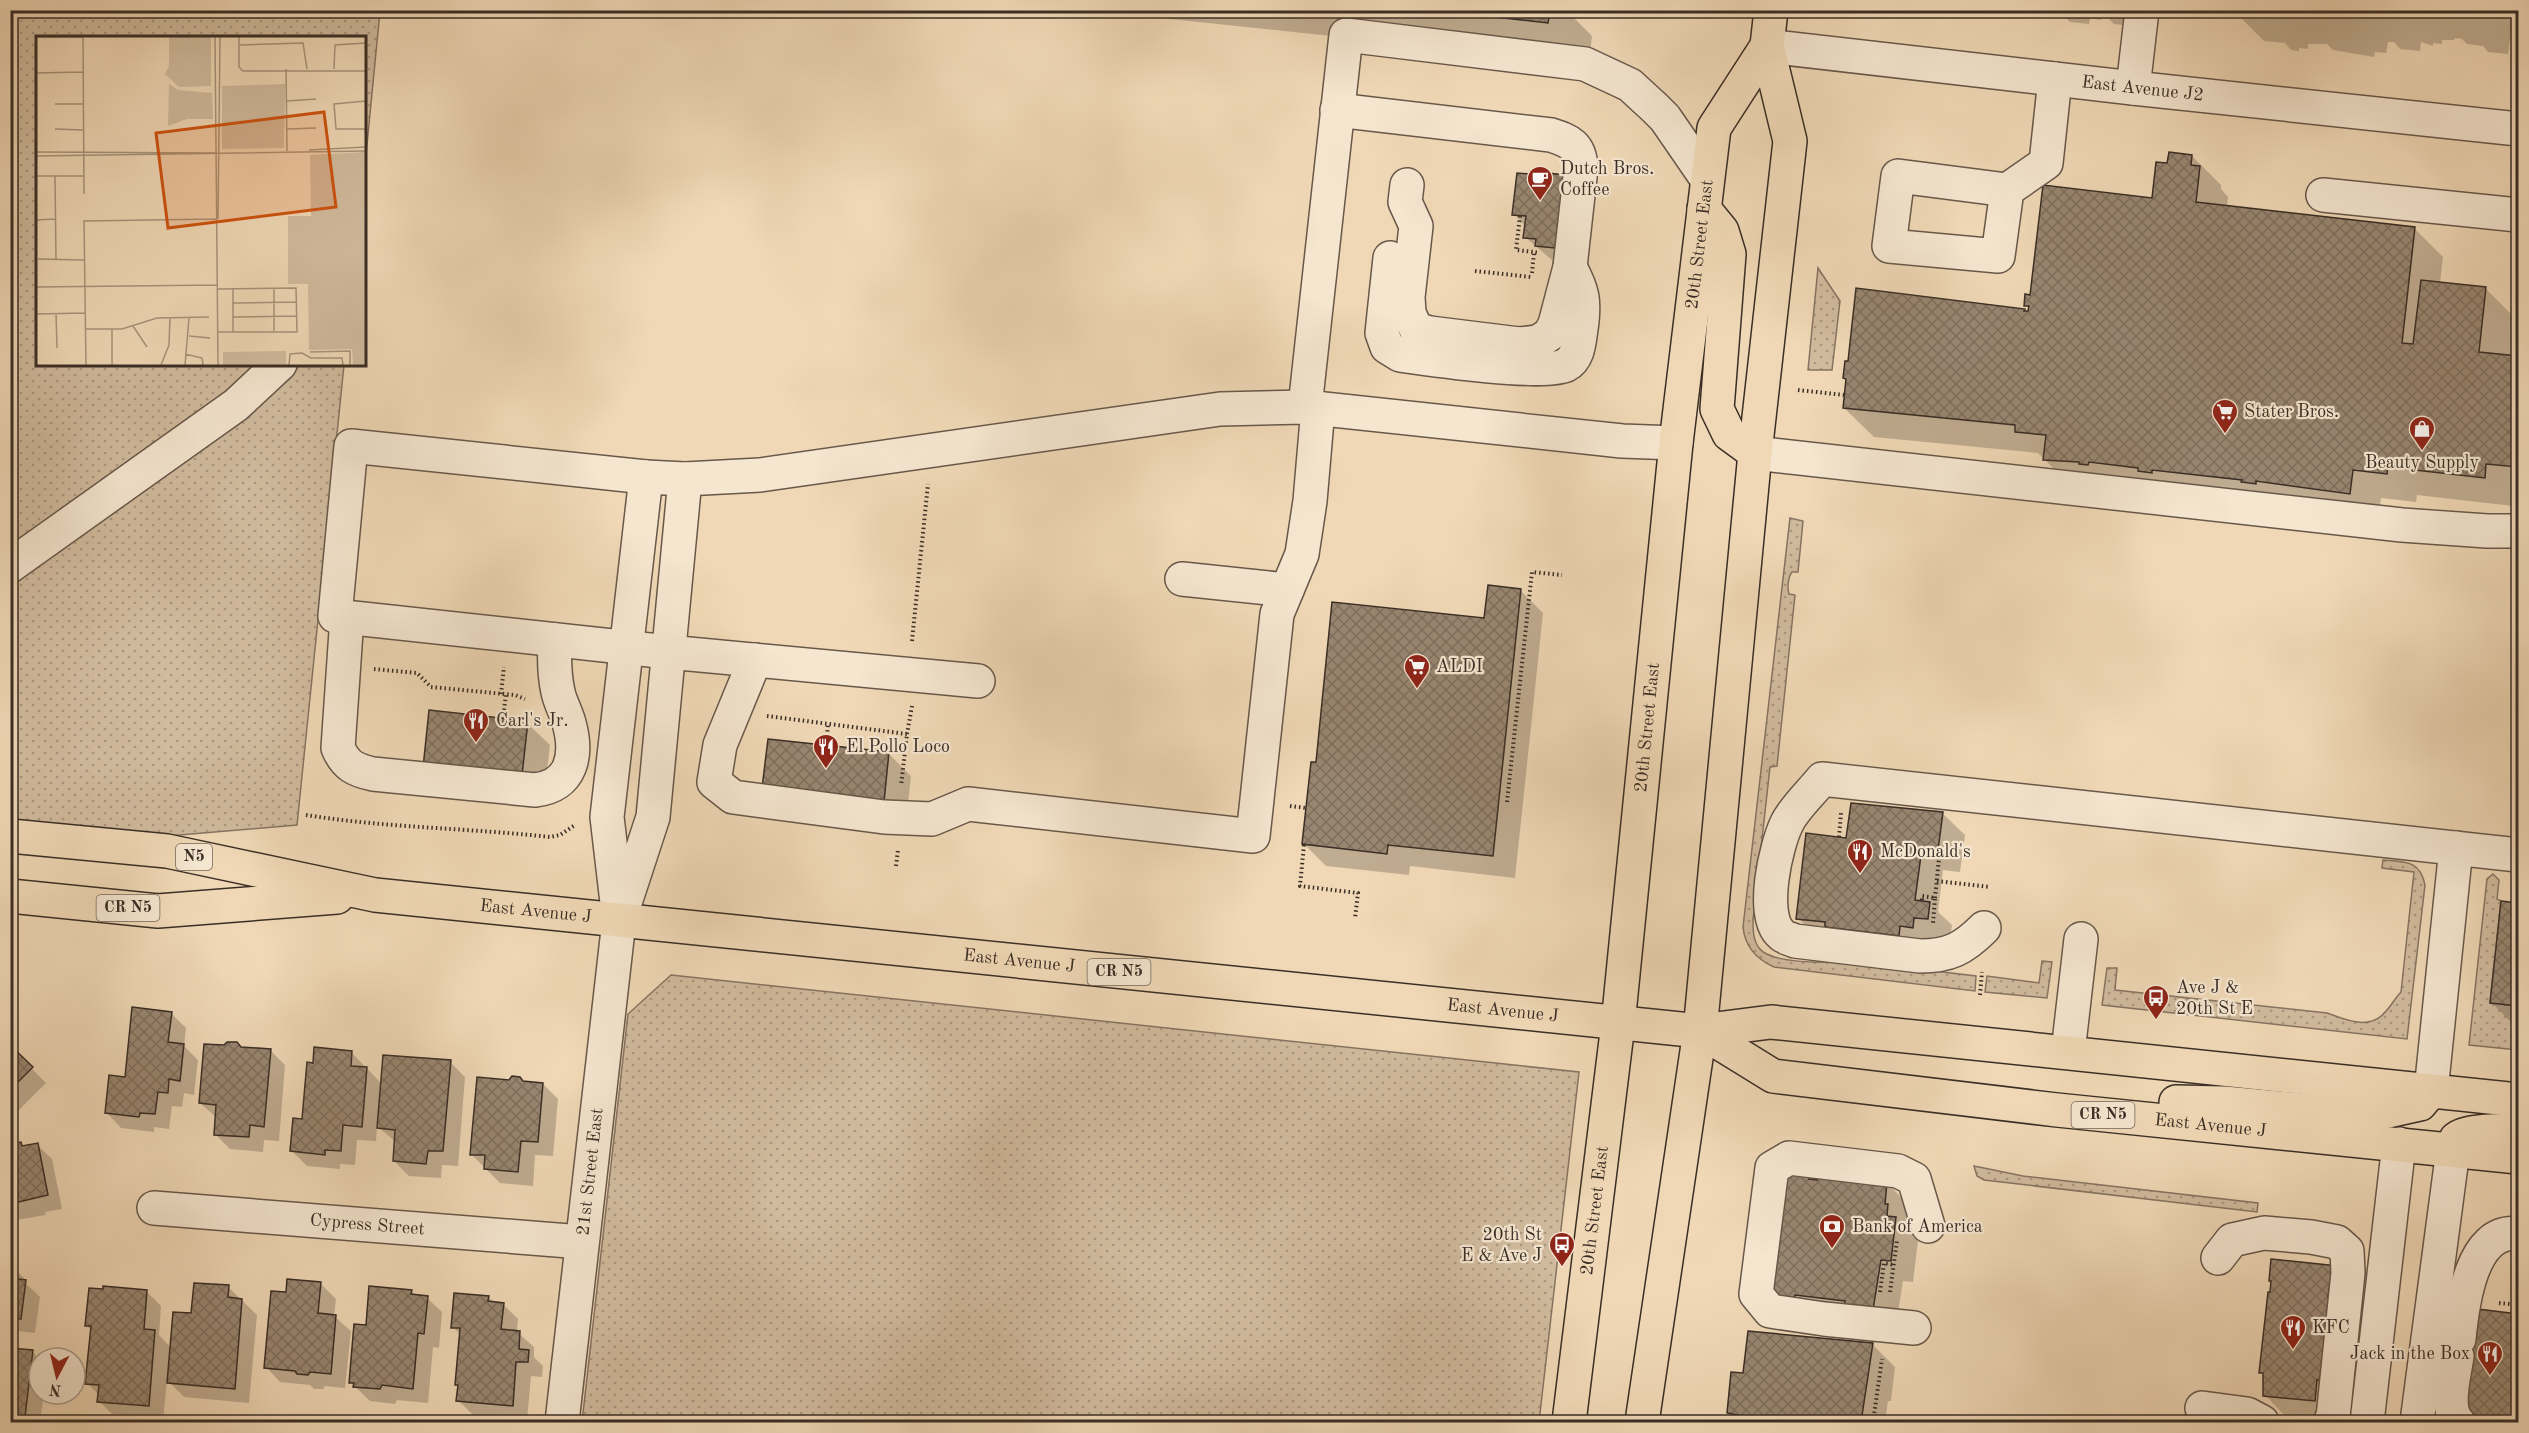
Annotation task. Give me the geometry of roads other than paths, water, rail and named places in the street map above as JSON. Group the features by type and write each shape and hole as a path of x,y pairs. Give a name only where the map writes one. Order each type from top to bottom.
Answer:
{"main road":[{"name":"20th Street East","path":"1642,1422 1700,1031 1755,453 1790,141 1767,46 1771,10"},
{"name":"20th Street East","path":"1569,1422 1618,1024 1676,443 1714,128 1767,46"},
{"path":"1706,194 1729,254 1717,409 1729,434 1755,453"},
{"name":"East Avenue J","path":"10,836 167,851 375,895 619,921 1618,1024 1700,1031 1771,1022 2518,1100"},
{"name":"East Avenue J","path":"10,896 158,911 375,895"},
{"name":"East Avenue J","path":"1700,1031 1773,1076 2091,1114 2518,1157"},
{"path":"2091,1114 2180,1101 2366,1116 2420,1104 2431,1091"},
{"path":"2449,1149 2460,1135 2518,1131"}],"street":[{"path":"2133,88 2142,10"},
{"path":"754,660 720,745 714,782 733,797 884,817 932,819 968,804 1253,837 1277,614 1302,554 1310,501 1312,408 1337,110 1346,35 1585,64 1630,85 1665,118 1706,194"},
{"name":"East Avenue J2","path":"1767,46 2518,129"},
{"path":"2007,190 2046,162 2055,79"},
{"path":"1337,110 1551,135 1571,142 1581,157 1581,168 1570,267 1555,324 1550,334 1538,342 1519,344 1430,333 1416,329 1409,313 1408,297 1416,226 1406,194"},
{"path":"2323,195 2518,215"},
{"path":"10,566 236,405 278,366"},
{"path":"978,681 626,648 335,616 351,446 646,477 685,479 760,475 1220,409 1312,408 1622,441 1676,443"},
{"path":"1755,453 2402,525 2518,531"},
{"path":"619,921 607,817 646,477"},
{"path":"619,921 653,817 685,479"},
{"path":"1182,579 1287,590"},
{"path":"347,617 337,737 343,759 357,770 535,790 553,786 566,775 572,757 572,738 554,670 555,640"},
{"path":"1984,928 1962,948 1939,956 1920,956 1795,940 1781,935 1773,922 1770,904 1778,851 1788,822 1830,791 2518,855"},
{"path":"2431,1091 2456,848"},
{"name":"21st Street East","path":"562,1422 619,921"},
{"path":"2068,1052 2081,939"},
{"path":"2367,1422 2399,1144"},
{"path":"2417,1422 2449,1149"},
{"path":"1913,1229 1914,1179 1898,1171 1789,1158 1772,1168 1756,1294 1770,1311 1914,1328"},
{"name":"Cypress Street","path":"154,1208 582,1242"},
{"path":"2218,1258 2232,1240 2264,1233 2337,1242 2347,1251 2347,1284 2333,1416 2330,1422"},
{"path":"2458,1422 2453,1418 2452,1406 2463,1300 2476,1262 2485,1248 2501,1236 2518,1234"},
{"path":"2202,1408 2247,1414 2262,1422"}],"place":[{"name":"Dutch Bros. Coffee","path":"1540,202"},
{"name":"Stater Bros.","path":"2225,435"},
{"name":"Beauty Supply","path":"2422,452"},
{"name":"ALDI","path":"1417,690"},
{"name":"Carl's Jr.","path":"476,744"},
{"name":"El Pollo Loco","path":"826,770"},
{"name":"McDonald's","path":"1860,875"},
{"name":"Ave J & 20th St E","path":"2156,1021"},
{"name":"Bank of America","path":"1832,1250"},
{"name":"20th St E & Ave J","path":"1562,1268"},
{"name":"KFC","path":"2293,1351"},
{"name":"Jack in the Box","path":"2490,1377"}]}
